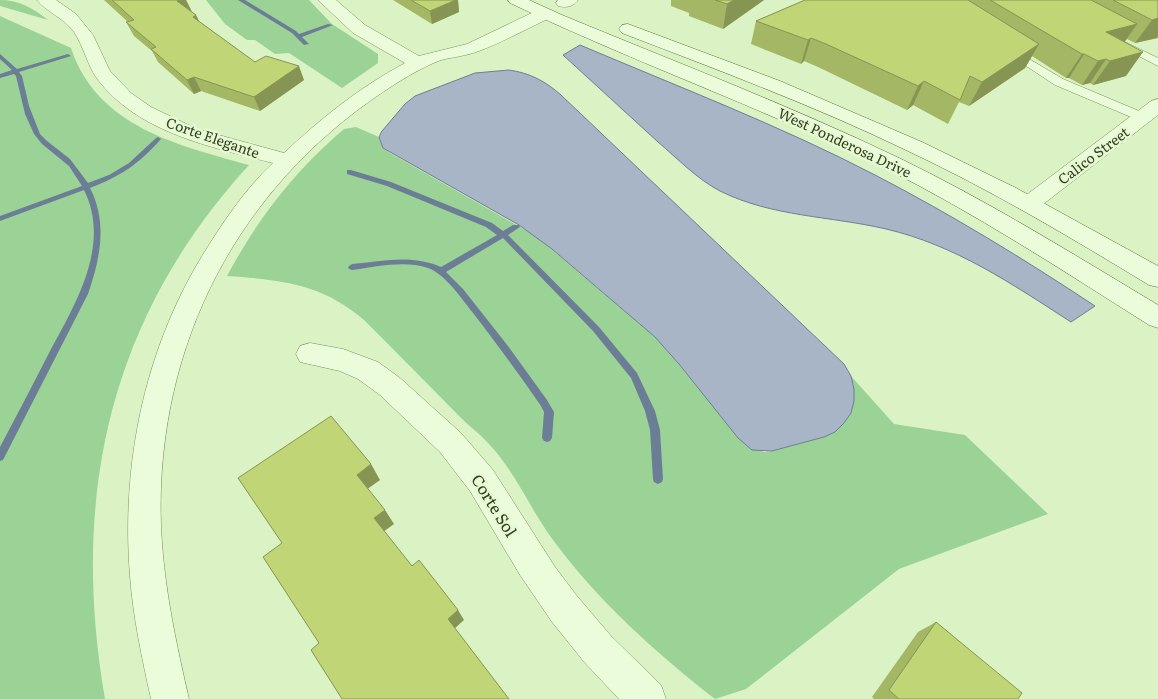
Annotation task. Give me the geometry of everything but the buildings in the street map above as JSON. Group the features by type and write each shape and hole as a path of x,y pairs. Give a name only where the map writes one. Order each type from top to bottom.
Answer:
{"street":[{"name":"Corte Elegante","path":"45,0 60,9 77,25 88,42 98,66 107,79 134,104 169,124 191,133 286,160"},
{"path":"326,0 360,29 426,60 464,51 525,6 564,1 584,12"},
{"name":"West Ponderosa Drive","path":"525,6 839,137 941,188 1005,224 1158,318"},
{"name":"West Ponderosa Drive","path":"617,24 859,120 926,151 1029,204 1158,278"},
{"path":"170,699 154,626 146,559 145,497 150,440 159,389 173,342 190,299 209,260 253,196 286,160 310,137 357,100 426,60 446,41 455,37"},
{"name":"Calico Street","path":"1005,224 1150,111"},
{"name":"Corte Sol","path":"310,354 339,358 368,369 384,380 453,445 486,487 525,553 554,596 590,640 648,699"}],"lane":[{"path":"1110,36 1158,63"},
{"path":"999,44 1059,82 1150,111"}],"green space":[{"path":"0,0 13,1 26,6 48,20 0,6"},
{"path":"206,0 309,0 332,24 378,54 378,63 342,88 289,53 275,54 255,40 247,40 225,24"},
{"path":"0,16 71,48 83,75 100,97 120,114 143,129 168,140 249,165 201,224 163,285 133,348 111,414 98,482 93,552 95,624 105,699 0,699"},
{"path":"356,127 379,137 383,148 390,153 536,236 655,337 738,438 764,452 824,437 835,432 854,389 851,376 894,424 965,435 1048,514 899,569 746,689 715,699 629,625 589,584 553,540 498,454 364,320 332,298 316,291 283,282 227,276 250,236 289,183 344,129"}],"water":[{"path":"580,45 804,140 877,176 988,238 1095,306 1071,322 1005,280 936,245 886,229 760,206 720,191 703,181 563,55"},
{"path":"509,70 537,78 561,95 844,364 851,376 854,401 851,413 835,432 824,437 772,451 752,450 738,438 655,337 552,249 519,225 383,148 379,137 382,131 405,104 415,96 475,73"}],"waterway":[{"path":"241,0 294,32 306,44"},
{"path":"300,36 330,25"},
{"path":"0,56 16,71"},
{"path":"16,71 68,56"},
{"path":"0,76 16,71"},
{"path":"16,71 19,76 28,114 40,139 71,164 86,187"},
{"path":"86,187 111,177 131,165 158,139"},
{"path":"349,172 389,184 489,225 503,235"},
{"path":"0,219 86,187"},
{"path":"0,457 84,294 90,277 97,243 97,227 95,211 86,187"},
{"path":"503,235 516,227"},
{"path":"441,271 503,235"},
{"path":"503,235 596,329 634,376 650,411 655,430 658,479"},
{"path":"352,267 403,261 429,265 441,271"},
{"path":"441,271 460,291 505,348 544,403 549,412 547,438"}]}
